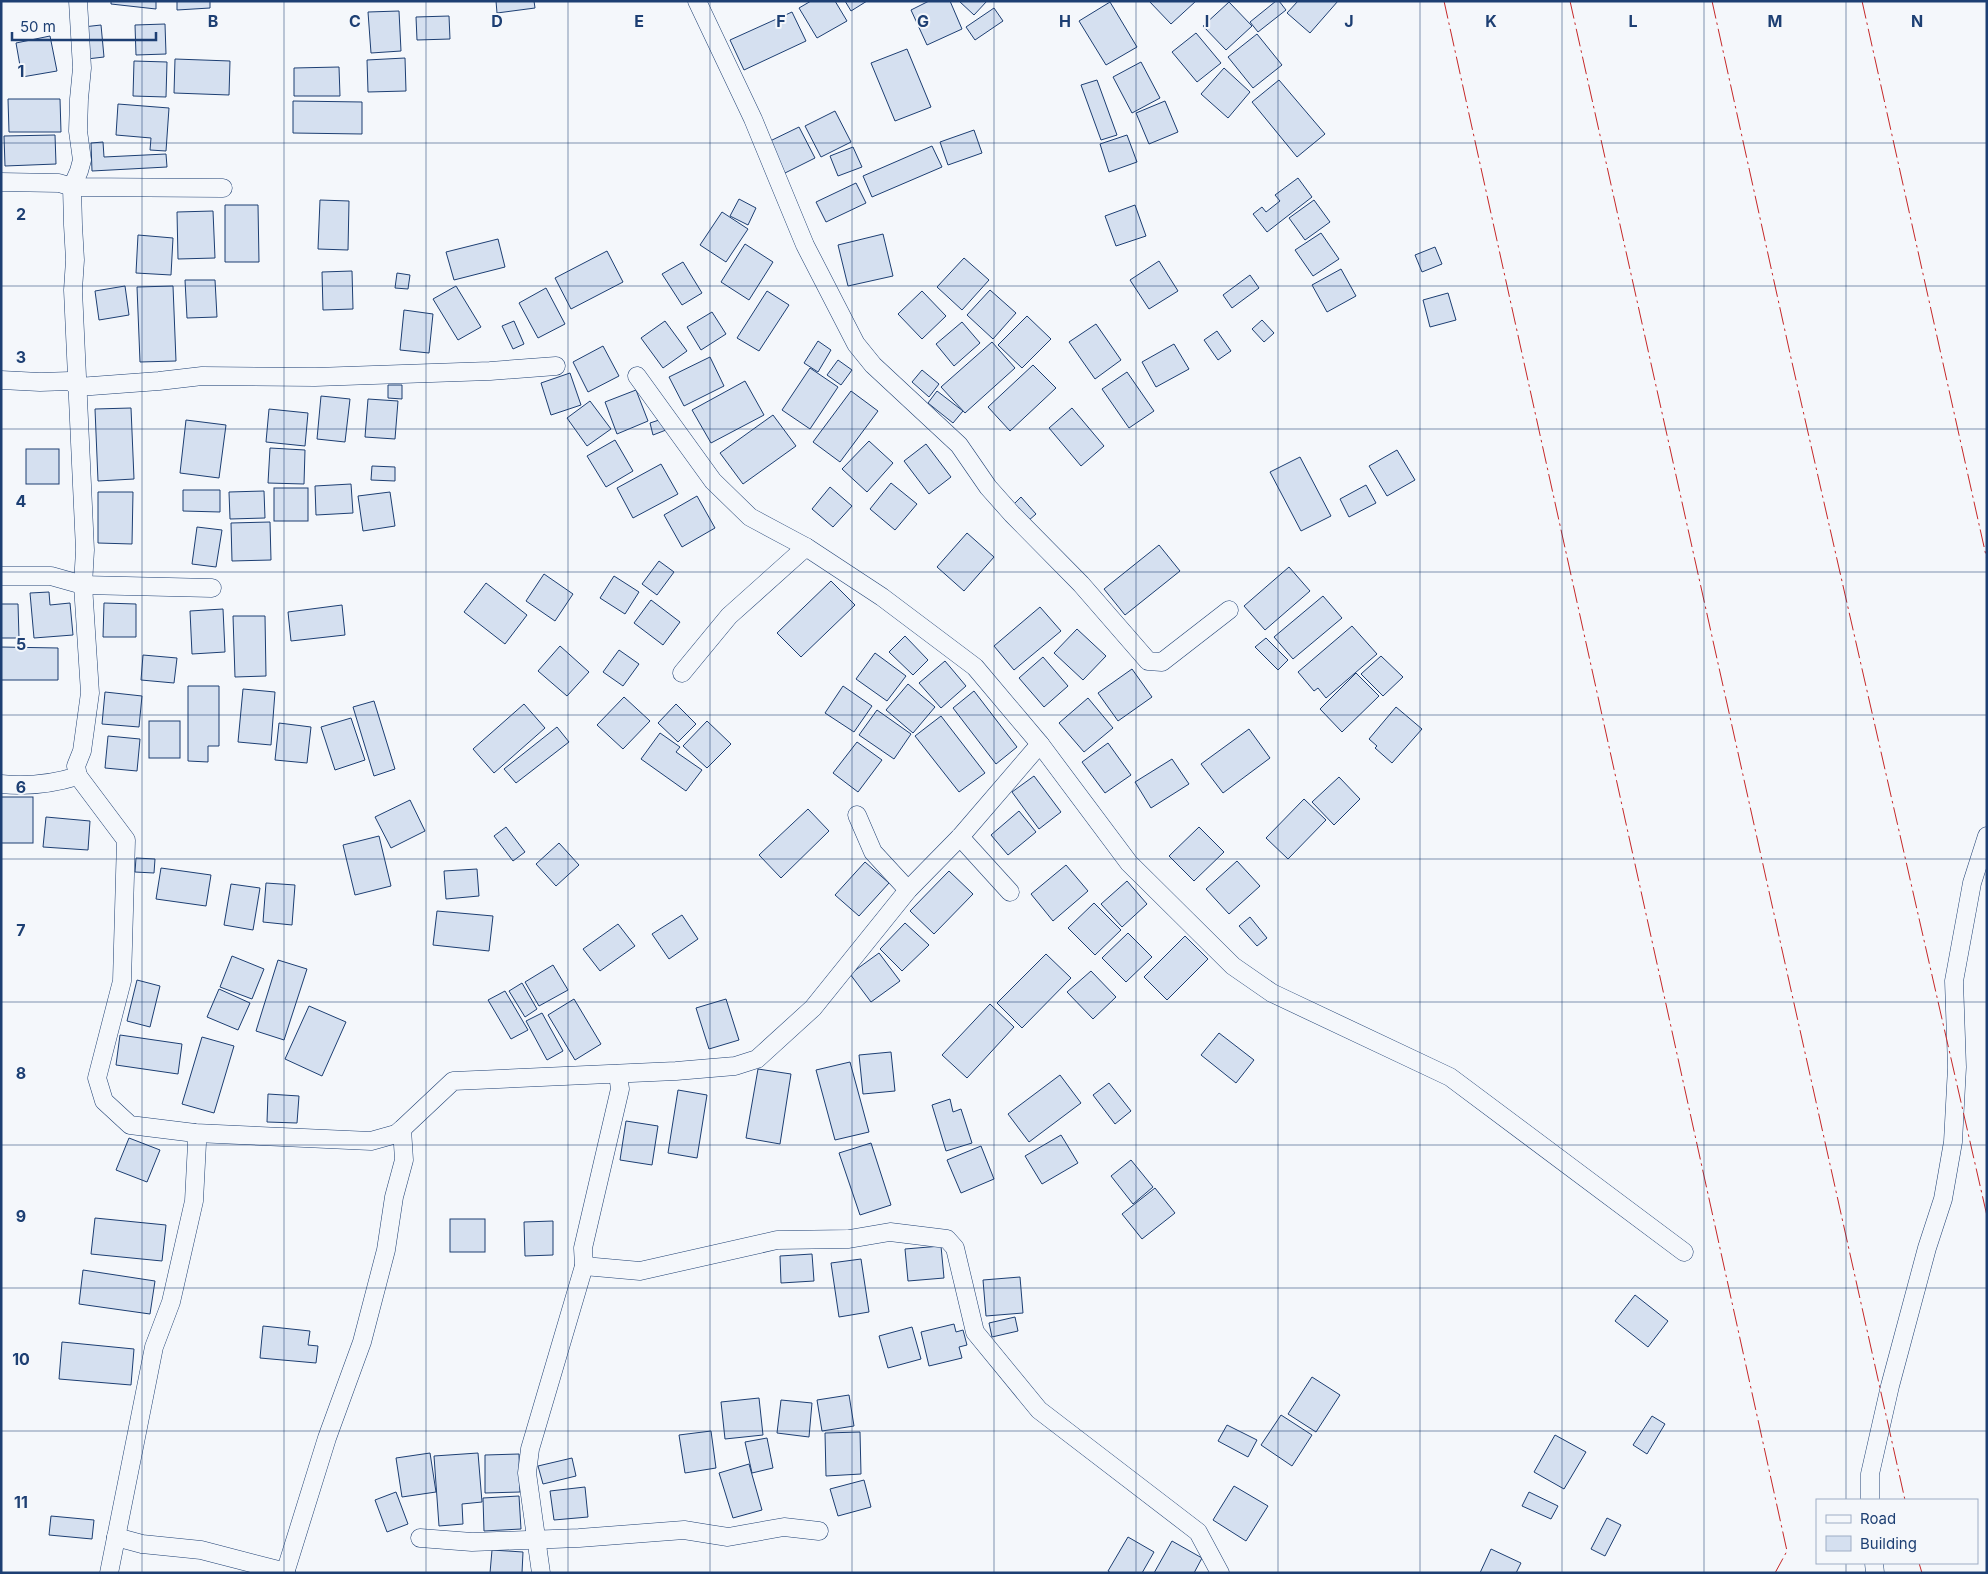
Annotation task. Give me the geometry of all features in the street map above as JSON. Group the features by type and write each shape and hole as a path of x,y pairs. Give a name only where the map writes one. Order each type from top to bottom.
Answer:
{"street":[{"path":"78,1 82,68 78,131 82,160 80,171 72,187 72,225 76,260 73,290 85,550 83,585 90,693 82,751 76,766 78,776 126,840 122,981 96,1078 104,1101 130,1125 194,1132 372,1141 396,1134 453,1081 618,1074 736,1066 757,1059 813,1008 908,890 960,837 1040,744"},
{"path":"697,1 753,119 805,245 856,344 873,366 959,445 988,487 1081,584 1148,661 1162,662 1229,610"},
{"path":"1,182 59,183 72,187 223,188"},
{"path":"1,380 70,381 78,387 202,376 315,377 490,371 556,366"},
{"path":"637,376 713,481 750,516 806,547 882,598 975,666 1040,744 1129,862 1233,966 1272,993 1450,1077 1684,1252"},
{"path":"682,673 729,616 806,547"},
{"path":"1,576 51,576 83,585 212,588"},
{"path":"1,784 21,786 57,782 78,776"},
{"path":"857,815 873,852 908,890"},
{"path":"1870,1499 1870,1474 1890,1386 1927,1248 1943,1199 1952,1152 1957,1067 1954,981 1972,883 1987,836"},
{"path":"960,837 1010,892"},
{"path":"541,1573 527,1474 530,1450 584,1266 583,1248 620,1089 618,1074"},
{"path":"116,1537 142,1544 201,1550 286,1572 327,1438 362,1342 386,1250 394,1197 404,1160 402,1129"},
{"path":"109,1573 154,1347 171,1302 194,1201 197,1143 194,1132"},
{"path":"584,1266 640,1270 777,1240 849,1238 890,1232 947,1239 955,1248 975,1332 1024,1393 1039,1410 1198,1532 1220,1573"},
{"path":"420,1538 472,1542 578,1538 684,1530 728,1537 784,1527 819,1531"}],"building":[{"path":"111,1 156,1 156,9 111,4"},
{"path":"177,1 210,1 210,8 177,10"},
{"path":"496,1 534,1 535,8 497,13"},
{"path":"811,1 835,1 847,21 817,38 799,8"},
{"path":"845,1 867,1 851,11"},
{"path":"929,1 950,1 962,29 927,45 911,10"},
{"path":"959,1 987,1 974,15"},
{"path":"1149,1 1196,1 1171,24"},
{"path":"1276,1 1279,1 1286,10 1258,32 1250,22"},
{"path":"1298,1 1338,1 1310,33 1287,13"},
{"path":"1110,2 1137,47 1106,65 1079,21"},
{"path":"1229,2 1252,26 1226,50 1203,26"},
{"path":"994,8 1003,21 975,40 966,27"},
{"path":"399,11 401,51 371,53 368,12"},
{"path":"792,12 806,41 744,70 730,40"},
{"path":"449,16 450,39 417,40 416,17"},
{"path":"165,24 166,54 136,55 135,25"},
{"path":"101,25 104,57 87,59 83,27"},
{"path":"1196,33 1221,63 1197,82 1172,52"},
{"path":"1257,34 1282,65 1253,88 1228,57"},
{"path":"50,36 57,71 22,77 16,43"},
{"path":"907,49 931,107 895,121 871,63"},
{"path":"405,58 406,91 368,92 367,60"},
{"path":"175,59 230,61 229,95 174,93"},
{"path":"134,61 167,62 166,97 133,96"},
{"path":"1141,62 1160,98 1132,113 1113,77"},
{"path":"339,67 340,96 294,96 294,68"},
{"path":"1224,68 1250,92 1228,118 1201,94"},
{"path":"1097,80 1117,135 1101,140 1081,85"},
{"path":"1279,80 1325,134 1297,157 1252,102"},
{"path":"8,99 60,99 61,132 9,132"},
{"path":"293,101 362,102 362,134 293,133"},
{"path":"1165,101 1178,132 1149,144 1136,113"},
{"path":"118,104 169,108 166,151 150,150 151,138 116,135"},
{"path":"835,111 851,142 821,157 805,126"},
{"path":"799,127 815,158 781,175 766,143"},
{"path":"974,130 982,153 948,165 940,142"},
{"path":"55,135 56,164 5,166 4,136"},
{"path":"1127,135 1137,162 1109,172 1100,144"},
{"path":"103,142 104,157 166,154 167,167 92,171 91,143"},
{"path":"932,146 942,167 872,197 863,176"},
{"path":"853,147 862,167 838,176 830,156"},
{"path":"1298,178 1312,197 1267,232 1253,214 1262,207 1266,212 1280,201 1275,195"},
{"path":"856,183 866,203 826,222 816,202"},
{"path":"739,199 756,208 748,225 730,216"},
{"path":"320,200 349,201 348,250 318,249"},
{"path":"1314,200 1330,222 1305,240 1289,218"},
{"path":"225,205 258,205 259,262 225,262"},
{"path":"1135,205 1146,236 1116,246 1105,216"},
{"path":"213,211 215,258 178,259 177,212"},
{"path":"722,212 748,229 726,262 700,245"},
{"path":"1321,233 1339,259 1313,276 1295,250"},
{"path":"883,234 893,276 848,286 838,245"},
{"path":"138,235 173,238 171,275 136,273"},
{"path":"498,239 505,267 454,280 446,252"},
{"path":"745,244 773,262 749,300 721,282"},
{"path":"1435,247 1442,264 1422,272 1415,255"},
{"path":"607,251 623,282 571,309 555,278"},
{"path":"964,258 989,280 962,310 937,287"},
{"path":"1159,261 1178,291 1149,309 1130,280"},
{"path":"683,262 702,293 682,305 662,274"},
{"path":"1341,269 1356,296 1327,312 1312,285"},
{"path":"352,271 353,309 323,310 322,272"},
{"path":"397,273 410,275 408,289 395,288"},
{"path":"1250,275 1259,288 1232,308 1223,295"},
{"path":"185,280 215,280 217,317 187,318"},
{"path":"125,286 129,315 99,320 95,291"},
{"path":"173,286 176,361 140,362 137,287"},
{"path":"456,286 481,327 458,340 433,299"},
{"path":"546,288 565,324 538,338 519,303"},
{"path":"990,290 1016,313 993,339 967,315"},
{"path":"767,291 789,305 759,351 737,338"},
{"path":"922,291 946,316 922,339 898,314"},
{"path":"1448,293 1456,320 1430,327 1423,300"},
{"path":"404,310 433,314 429,353 400,350"},
{"path":"712,312 726,334 701,350 687,327"},
{"path":"1027,316 1051,339 1022,368 998,345"},
{"path":"1262,320 1274,333 1264,342 1252,329"},
{"path":"514,321 524,344 513,349 502,326"},
{"path":"665,321 687,351 663,368 641,338"},
{"path":"962,322 980,343 954,366 936,344"},
{"path":"1096,324 1121,360 1095,379 1069,342"},
{"path":"1217,331 1231,351 1218,360 1204,340"},
{"path":"818,341 831,350 818,372 804,363"},
{"path":"992,342 1015,368 965,413 941,387"},
{"path":"1174,344 1189,369 1156,387 1142,362"},
{"path":"603,346 619,376 588,392 573,362"},
{"path":"710,357 724,386 684,406 669,377"},
{"path":"838,360 852,370 841,385 827,375"},
{"path":"1033,365 1056,388 1010,431 988,407"},
{"path":"810,368 838,387 810,429 782,410"},
{"path":"922,370 939,384 929,397 912,382"},
{"path":"1127,372 1154,411 1129,428 1102,389"},
{"path":"570,373 581,405 551,415 541,383"},
{"path":"745,381 764,415 711,443 692,410"},
{"path":"388,385 402,385 402,399 388,398"},
{"path":"636,390 648,421 617,434 605,402"},
{"path":"851,391 878,411 840,462 813,442"},
{"path":"937,391 963,411 953,423 928,403"},
{"path":"321,396 350,399 345,442 317,439"},
{"path":"368,399 398,401 395,439 365,437"},
{"path":"590,401 611,429 587,446 567,418"},
{"path":"131,408 134,479 98,481 95,409"},
{"path":"1072,408 1104,446 1081,466 1049,428"},
{"path":"269,409 308,413 305,446 266,442"},
{"path":"773,415 796,446 743,484 720,453"},
{"path":"662,419 666,430 653,435 650,423"},
{"path":"186,420 226,425 219,478 180,473"},
{"path":"615,440 633,471 606,487 587,456"},
{"path":"869,441 893,463 867,492 842,469"},
{"path":"926,444 951,477 929,494 904,461"},
{"path":"270,448 305,450 304,484 268,483"},
{"path":"26,449 59,449 59,484 26,484"},
{"path":"1397,450 1415,480 1387,496 1369,466"},
{"path":"1300,457 1331,516 1301,531 1270,472"},
{"path":"661,464 678,494 633,518 617,488"},
{"path":"372,466 395,467 395,481 371,480"},
{"path":"891,483 917,504 895,530 870,509"},
{"path":"351,484 353,513 316,515 315,486"},
{"path":"1366,485 1376,503 1349,517 1340,499"},
{"path":"830,487 852,506 833,527 812,509"},
{"path":"274,488 308,488 308,521 274,521"},
{"path":"183,490 220,490 220,512 183,511"},
{"path":"264,491 265,518 230,519 229,492"},
{"path":"98,492 133,492 132,544 98,543"},
{"path":"390,492 395,526 363,531 358,496"},
{"path":"697,496 715,528 682,547 664,515"},
{"path":"1021,497 1036,514 1028,521 1013,505"},
{"path":"270,522 271,560 232,561 231,523"},
{"path":"197,527 222,530 216,567 192,564"},
{"path":"967,533 994,557 964,591 937,567"},
{"path":"1159,545 1180,571 1125,615 1104,589"},
{"path":"659,561 674,572 657,595 642,584"},
{"path":"1289,567 1310,591 1265,630 1244,606"},
{"path":"544,574 573,594 555,621 526,601"},
{"path":"614,576 639,592 625,614 600,598"},
{"path":"831,581 855,605 801,657 777,633"},
{"path":"486,583 527,615 505,644 464,612"},
{"path":"49,592 50,605 70,603 73,635 34,638 30,593"},
{"path":"1323,596 1342,618 1293,659 1274,637"},
{"path":"651,600 680,622 663,645 634,623"},
{"path":"104,603 136,604 136,637 103,637"},
{"path":"1,604 18,604 19,638 1,638"},
{"path":"342,605 345,635 291,641 288,612"},
{"path":"1040,607 1061,631 1014,670 994,646"},
{"path":"223,609 225,652 192,654 190,611"},
{"path":"233,616 265,616 266,676 235,677"},
{"path":"1352,626 1377,654 1326,698 1318,688 1314,691 1298,672"},
{"path":"1077,629 1106,656 1083,680 1054,653"},
{"path":"905,636 928,660 913,675 889,652"},
{"path":"1266,638 1288,660 1278,670 1255,647"},
{"path":"560,646 589,672 567,696 538,671"},
{"path":"1,647 58,648 58,680 1,680"},
{"path":"619,650 639,664 623,686 603,672"},
{"path":"875,653 906,676 887,701 856,679"},
{"path":"143,655 177,658 174,683 141,680"},
{"path":"1381,656 1403,677 1383,696 1361,674"},
{"path":"1043,657 1068,686 1044,707 1019,678"},
{"path":"945,661 966,686 941,708 919,683"},
{"path":"1132,669 1152,697 1118,721 1098,693"},
{"path":"1356,673 1379,696 1342,732 1320,709"},
{"path":"908,684 935,707 913,733 886,710"},
{"path":"188,686 219,686 219,746 208,746 208,762 188,761"},
{"path":"843,686 872,706 854,732 825,713"},
{"path":"243,689 275,692 271,745 238,742"},
{"path":"974,691 1017,747 996,764 953,708"},
{"path":"105,692 142,696 139,727 102,724"},
{"path":"624,697 650,721 623,749 597,725"},
{"path":"1088,698 1113,728 1084,752 1059,723"},
{"path":"374,701 395,769 374,776 353,707"},
{"path":"524,704 545,728 494,773 473,749"},
{"path":"676,704 696,724 678,742 658,723"},
{"path":"1396,707 1422,729 1392,763 1375,748 1377,746 1369,739"},
{"path":"877,710 911,734 894,759 859,735"},
{"path":"941,716 985,773 959,792 915,736"},
{"path":"351,718 365,760 335,770 321,727"},
{"path":"149,721 180,721 180,758 149,758"},
{"path":"707,721 731,744 707,768 683,746"},
{"path":"279,723 311,727 307,763 275,760"},
{"path":"557,727 569,742 516,783 504,769"},
{"path":"1249,729 1270,758 1223,793 1201,764"},
{"path":"660,733 680,747 676,752 702,770 686,791 641,759"},
{"path":"108,736 140,739 137,771 105,768"},
{"path":"857,742 882,760 858,792 833,773"},
{"path":"1108,743 1131,775 1105,793 1082,762"},
{"path":"1172,759 1189,784 1151,808 1135,782"},
{"path":"1034,776 1061,812 1039,829 1012,792"},
{"path":"1339,777 1360,799 1334,825 1312,802"},
{"path":"1,797 33,797 33,843 1,843"},
{"path":"1304,799 1326,820 1288,859 1266,838"},
{"path":"410,800 425,831 391,848 375,817"},
{"path":"808,809 829,831 781,878 759,855"},
{"path":"1019,811 1036,832 1008,855 991,835"},
{"path":"46,817 90,821 88,850 43,847"},
{"path":"506,827 525,852 513,861 494,836"},
{"path":"1199,827 1224,852 1194,881 1169,856"},
{"path":"379,836 391,886 355,895 343,845"},
{"path":"559,843 579,865 556,886 536,864"},
{"path":"136,858 155,859 154,873 135,872"},
{"path":"1237,861 1260,886 1229,914 1206,889"},
{"path":"865,862 889,883 859,916 835,895"},
{"path":"1066,865 1088,891 1053,921 1031,894"},
{"path":"161,868 211,875 206,906 156,899"},
{"path":"477,869 479,896 446,899 444,871"},
{"path":"949,871 973,894 934,934 910,911"},
{"path":"1127,881 1147,904 1122,927 1101,904"},
{"path":"266,883 295,885 292,925 263,922"},
{"path":"231,884 260,888 253,930 224,925"},
{"path":"1094,903 1121,930 1095,955 1068,928"},
{"path":"437,911 493,916 489,951 433,945"},
{"path":"682,915 698,939 669,959 652,934"},
{"path":"1250,917 1267,938 1257,946 1239,926"},
{"path":"905,923 929,945 902,971 880,949"},
{"path":"618,924 635,946 600,971 583,949"},
{"path":"1128,933 1152,957 1126,982 1102,958"},
{"path":"1185,936 1208,959 1167,1000 1144,977"},
{"path":"879,953 900,981 871,1002 850,974"},
{"path":"1046,954 1071,978 1022,1028 997,1003"},
{"path":"232,956 264,969 252,999 220,987"},
{"path":"278,960 307,969 284,1040 256,1031"},
{"path":"553,965 568,990 539,1006 525,982"},
{"path":"1091,971 1116,997 1093,1019 1067,992"},
{"path":"137,980 160,986 150,1027 127,1021"},
{"path":"522,983 537,1009 525,1017 509,991"},
{"path":"219,989 250,1003 238,1030 207,1017"},
{"path":"505,991 528,1030 511,1039 488,1000"},
{"path":"574,999 601,1044 575,1060 548,1015"},
{"path":"726,999 739,1040 709,1049 696,1008"},
{"path":"990,1004 1014,1027 967,1078 942,1055"},
{"path":"309,1006 346,1022 322,1076 285,1059"},
{"path":"542,1013 563,1051 547,1060 526,1021"},
{"path":"1219,1033 1254,1060 1236,1083 1201,1055"},
{"path":"120,1035 182,1044 178,1074 116,1065"},
{"path":"202,1037 234,1046 214,1113 182,1104"},
{"path":"891,1052 895,1091 863,1094 859,1055"},
{"path":"850,1062 869,1132 835,1140 816,1070"},
{"path":"758,1069 791,1074 780,1144 746,1138"},
{"path":"1060,1075 1081,1103 1029,1142 1008,1114"},
{"path":"1109,1083 1131,1111 1115,1124 1093,1095"},
{"path":"678,1090 707,1095 697,1158 668,1153"},
{"path":"268,1094 299,1096 297,1123 267,1122"},
{"path":"950,1099 953,1112 961,1109 972,1143 946,1151 932,1105"},
{"path":"626,1121 658,1126 652,1165 620,1160"},
{"path":"1061,1135 1078,1163 1042,1184 1025,1156"},
{"path":"129,1138 160,1150 147,1182 116,1170"},
{"path":"871,1143 891,1205 860,1215 839,1153"},
{"path":"981,1146 994,1179 961,1193 947,1160"},
{"path":"1131,1160 1153,1187 1133,1204 1111,1176"},
{"path":"1155,1188 1175,1213 1142,1239 1122,1214"},
{"path":"95,1218 166,1225 162,1261 91,1254"},
{"path":"450,1219 485,1219 485,1252 450,1252"},
{"path":"553,1221 553,1255 525,1256 524,1222"},
{"path":"941,1246 944,1278 908,1281 905,1249"},
{"path":"812,1254 814,1281 781,1283 780,1256"},
{"path":"861,1259 869,1312 839,1317 831,1263"},
{"path":"83,1270 155,1281 150,1314 79,1304"},
{"path":"1020,1277 1023,1313 986,1316 983,1280"},
{"path":"1635,1295 1668,1321 1648,1347 1615,1321"},
{"path":"1015,1317 1018,1331 992,1337 989,1323"},
{"path":"954,1324 956,1332 963,1330 967,1345 959,1347 962,1358 929,1366 921,1332"},
{"path":"263,1326 310,1331 308,1345 318,1346 316,1363 260,1358"},
{"path":"912,1327 921,1359 888,1368 879,1336"},
{"path":"62,1342 134,1349 131,1385 59,1379"},
{"path":"1312,1377 1340,1395 1316,1432 1288,1414"},
{"path":"849,1395 854,1426 822,1431 817,1400"},
{"path":"759,1398 763,1435 725,1439 721,1402"},
{"path":"781,1400 812,1403 809,1437 777,1433"},
{"path":"1281,1415 1312,1435 1292,1466 1261,1445"},
{"path":"1652,1416 1665,1424 1647,1454 1633,1445"},
{"path":"1227,1425 1257,1440 1248,1457 1218,1441"},
{"path":"711,1431 716,1468 685,1473 679,1435"},
{"path":"860,1432 861,1474 826,1476 825,1433"},
{"path":"1555,1435 1586,1452 1564,1489 1534,1472"},
{"path":"767,1438 773,1468 752,1473 745,1442"},
{"path":"430,1453 436,1492 402,1497 396,1458"},
{"path":"478,1453 482,1502 462,1504 463,1524 439,1526 434,1456"},
{"path":"519,1454 520,1492 485,1493 485,1455"},
{"path":"572,1458 576,1476 543,1484 538,1466"},
{"path":"749,1464 762,1510 733,1518 719,1473"},
{"path":"864,1480 871,1507 838,1516 830,1489"},
{"path":"1234,1486 1268,1506 1246,1541 1213,1520"},
{"path":"585,1487 588,1517 554,1520 550,1491"},
{"path":"396,1492 408,1524 387,1532 375,1500"},
{"path":"1529,1492 1558,1506 1551,1519 1522,1506"},
{"path":"519,1496 521,1529 484,1531 483,1498"},
{"path":"51,1516 94,1520 92,1539 49,1535"},
{"path":"1607,1518 1621,1525 1605,1556 1591,1549"},
{"path":"1128,1537 1154,1552 1142,1573 1111,1573 1108,1571"},
{"path":"1172,1541 1202,1558 1194,1573 1154,1573"},
{"path":"1491,1549 1521,1563 1516,1573 1480,1573"},
{"path":"492,1550 523,1552 522,1573 490,1573"}],"power":[{"path":"1444,1 1787,1551 1775,1573"},
{"path":"1570,1 1905,1499"},
{"path":"1712,1 1791,358 1987,1216"},
{"path":"1862,1 1987,560"},
{"path":"1919,1564 1922,1573"}]}
